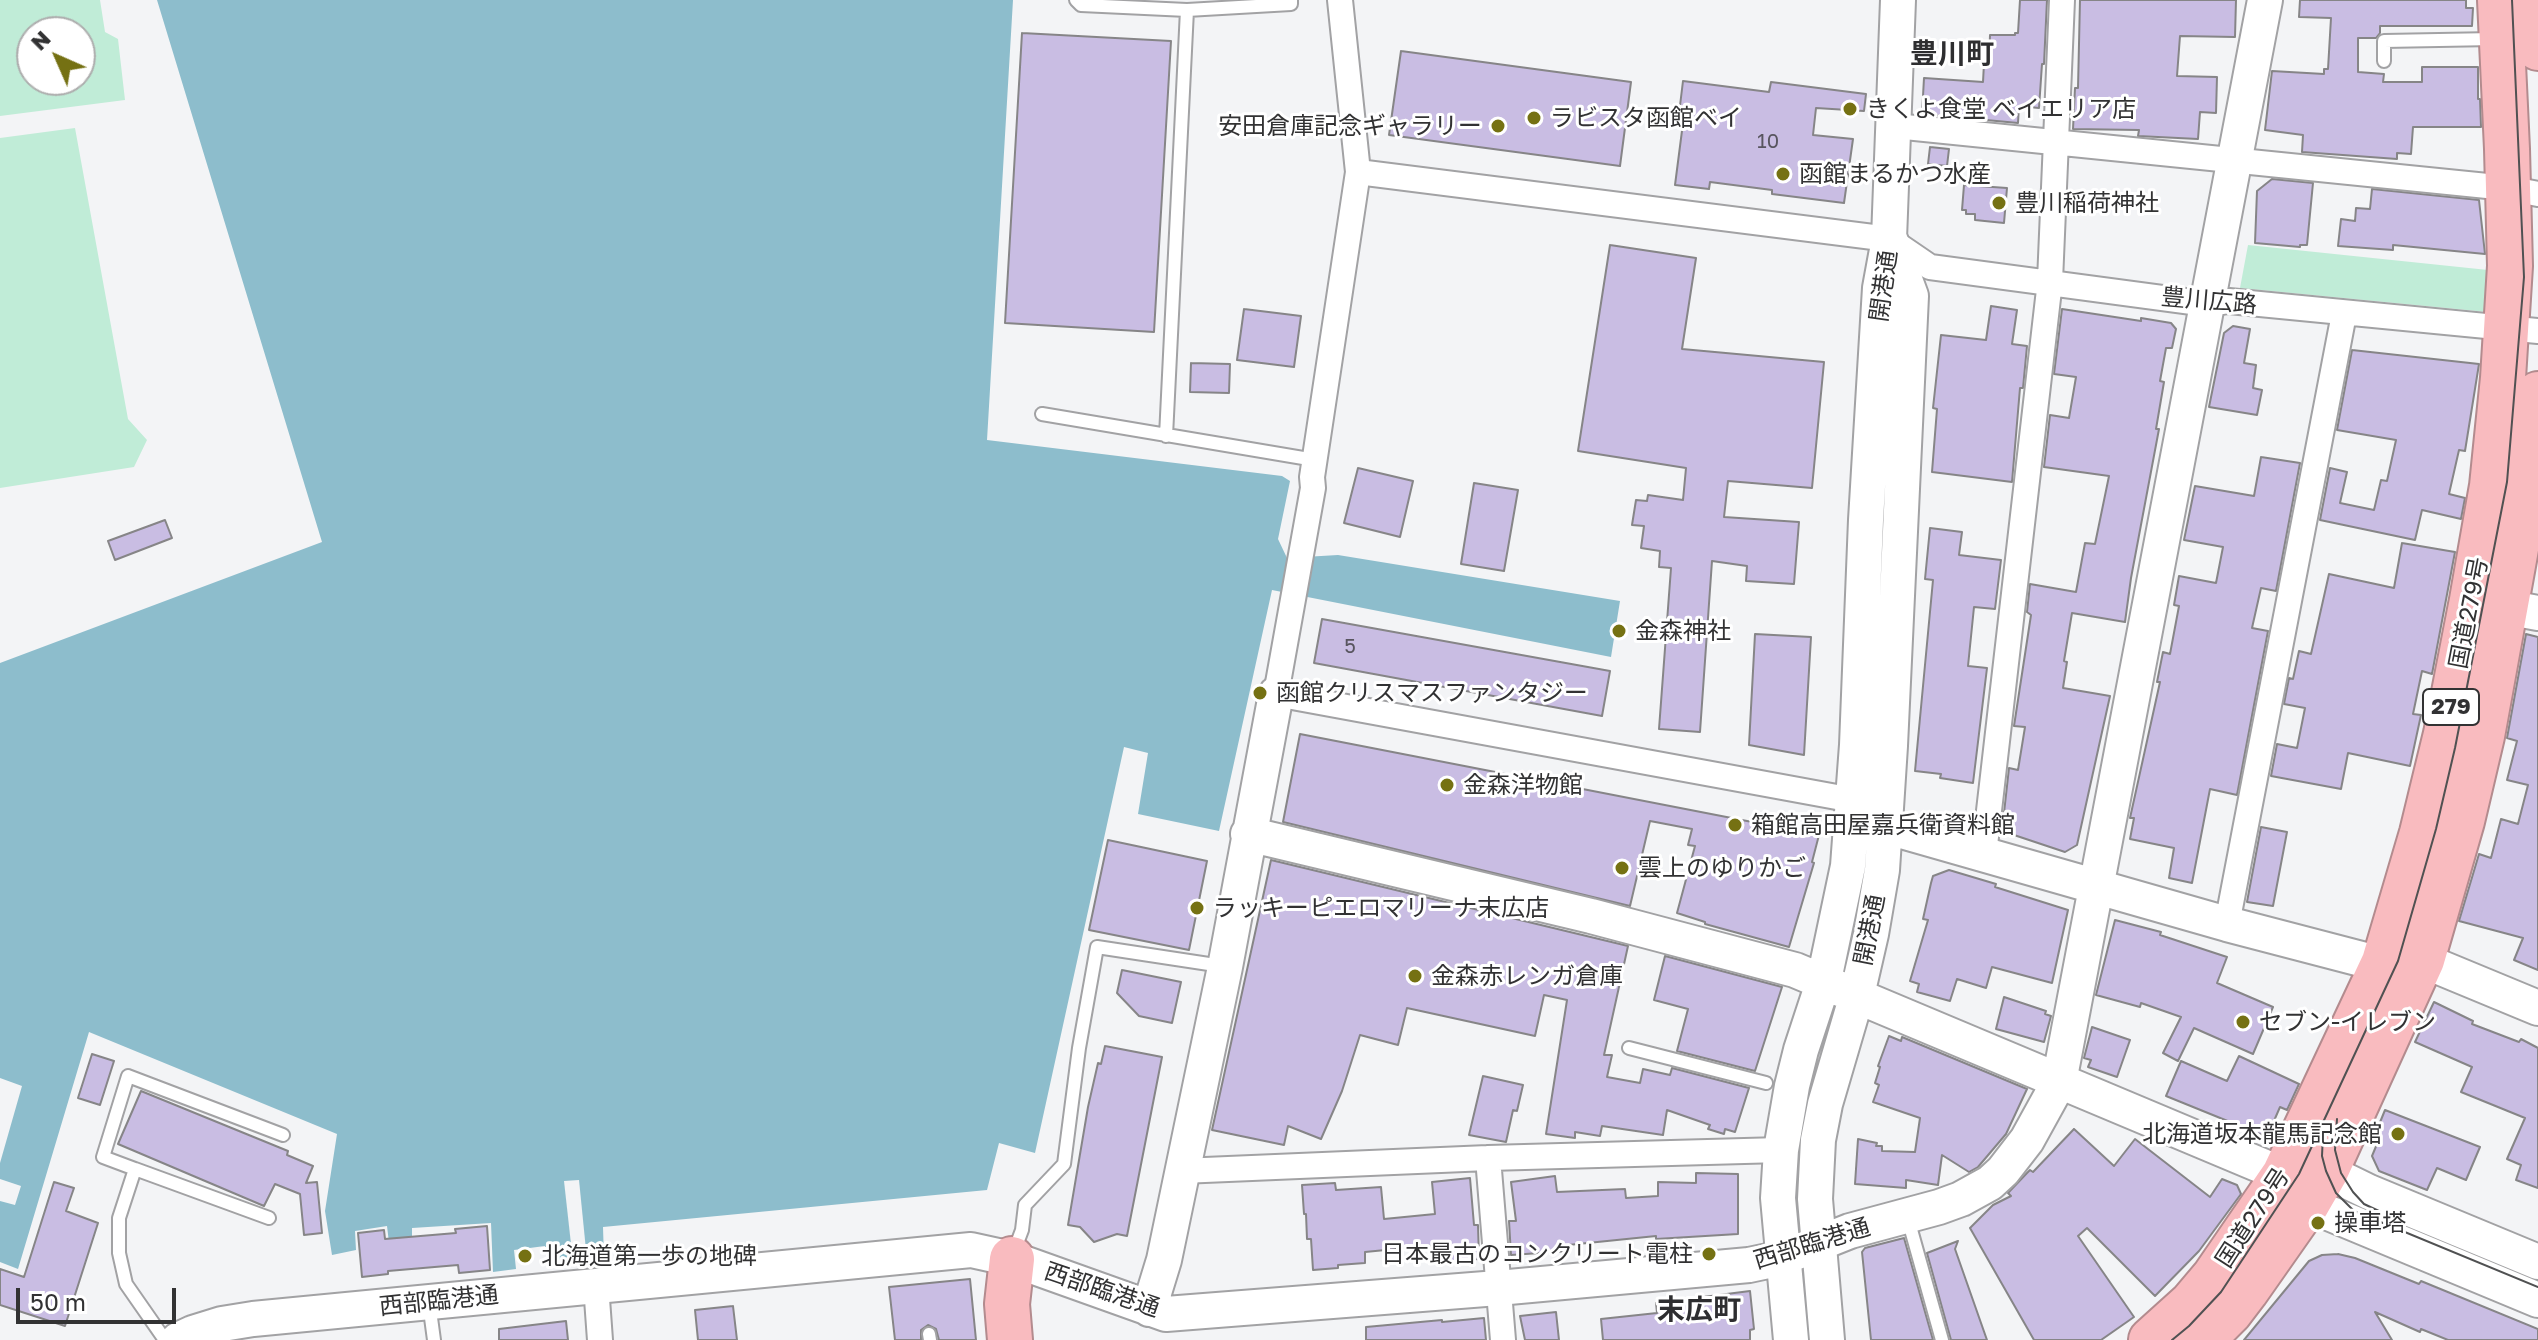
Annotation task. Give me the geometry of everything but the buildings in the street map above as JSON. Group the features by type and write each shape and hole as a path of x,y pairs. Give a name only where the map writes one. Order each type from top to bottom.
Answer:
{"highway":[{"name":"国道279号","path":"2505,607 2492,486 2522,330 2510,266 2522,191 2507,149 2513,29 2534,0"},
{"name":"国道279号","path":"2202,1340 2238,1301 2306,1183 2403,961 2418,846 2443,748 2505,607 2527,488 2538,394"},
{"name":"国道279号","path":"2151,1340 2192,1303 2306,1183"},
{"path":"1010,1340 1007,1304 1012,1259"}],"street":[{"path":"1149,1309 1164,1260 1225,967 1280,677 1358,172 1340,0"},
{"path":"1358,172 1889,239 1898,0"},
{"path":"1984,854 2050,281 2062,0"},
{"name":"西部臨港通","path":"182,1338 222,1324 253,1319 971,1250 1012,1259 1166,1314 1498,1288 1749,1265 1782,1258 1850,1231 1961,1199 1997,1177 2027,1140 2059,1082 2265,0"},
{"path":"1895,126 2522,191"},
{"name":"豊川広路","path":"1889,239 1930,267 2207,304 2229,301 2522,330"},
{"name":"開港通","path":"1791,1340 1778,1198 1781,1150 1801,1050 1824,980 1848,866 1880,288 1889,239"},
{"name":"開港通","path":"1827,1340 1815,1199 1818,1140 1871,934 1882,870 1891,730 1911,296 1889,239"},
{"path":"2227,924 2344,314"},
{"path":"1280,677 1853,800 1884,826 2365,960 2403,961 2538,1008"},
{"path":"1248,834 1591,916 1824,980 2059,1082 2306,1183 2538,1300"},
{"path":"1181,1171 1781,1150"},
{"path":"1488,1158 1503,1340"},
{"path":"2306,1183 2369,1192 2538,1262"},
{"path":"596,1285 600,1340"}],"lane":[{"path":"1076,0 1081,5 1187,10 1291,4 1291,0"},
{"path":"1166,436 1187,10"},
{"path":"2384,61 2384,41 2513,29"},
{"path":"1042,414 1166,436 1313,475"},
{"path":"1012,1259 1022,1230 1025,1205 1064,1164 1079,1048 1097,947 1225,967"},
{"path":"1629,1048 1766,1083"},
{"path":"269,1218 103,1157 128,1076 283,1135"},
{"path":"135,1169 119,1218 119,1253 126,1284 182,1338"},
{"path":"1907,1216 1942,1340"},
{"path":"429,1302 434,1340"}],"green space":[{"path":"0,0 100,0 105,32 118,39 125,100 0,116"},
{"path":"75,128 128,419 147,440 134,467 0,488 0,138"},
{"path":"2248,245 2488,270 2487,312 2240,288"}],"water":[{"path":"157,0 1013,0 987,440 1282,476 1290,481 1278,539 1287,558 1338,555 1620,601 1611,657 1272,590 1219,831 1138,814 1148,753 1124,747 1035,1153 999,1143 987,1190 603,1227 604,1259 547,1265 545,1246 514,1250 516,1269 493,1272 491,1223 412,1228 412,1248 390,1251 387,1226 355,1231 356,1250 332,1255 325,1211 337,1134 89,1032 18,1269 0,1262 0,1201 15,1205 21,1186 0,1179 0,1163 22,1086 0,1078 0,663 322,542"}],"pier":[{"path":"579,1180 587,1260 573,1262 564,1181"}],"tram line":[{"path":"2172,1340 2221,1292 2299,1174 2398,961 2436,829 2507,482 2524,277 2512,0"},
{"path":"2337,1119 2335,1150 2341,1173 2364,1204 2381,1212"},
{"path":"2323,1134 2322,1156 2326,1171 2336,1193 2354,1211 2538,1287"}],"place":[{"name":"きくよ食堂 ベイエリア店","path":"1850,109"},
{"name":"ラビスタ函館ベイ","path":"1534,118"},
{"name":"安田倉庫記念ギャラリー","path":"1498,126"},
{"name":"函館まるかつ水産","path":"1783,174"},
{"name":"豊川稲荷神社","path":"1999,203"},
{"name":"金森神社","path":"1619,631"},
{"name":"函館クリスマスファンタジー","path":"1260,693"},
{"name":"金森洋物館","path":"1447,785"},
{"name":"箱館高田屋嘉兵衛資料館","path":"1735,825"},
{"name":"雲上のゆりかご","path":"1622,868"},
{"name":"ラッキーピエロマリーナ末広店","path":"1197,908"},
{"name":"金森赤レンガ倉庫","path":"1415,976"},
{"name":"セブン-イレブン","path":"2243,1022"},
{"name":"北海道坂本龍馬記念館","path":"2398,1134"},
{"name":"操車塔","path":"2318,1223"},
{"name":"日本最古のコンクリート電柱","path":"1709,1254"},
{"name":"北海道第一歩の地碑","path":"525,1256"}],"district":[{"name":"豊川町","path":"1952,54"},
{"name":"末広町","path":"1699,1310"}]}
